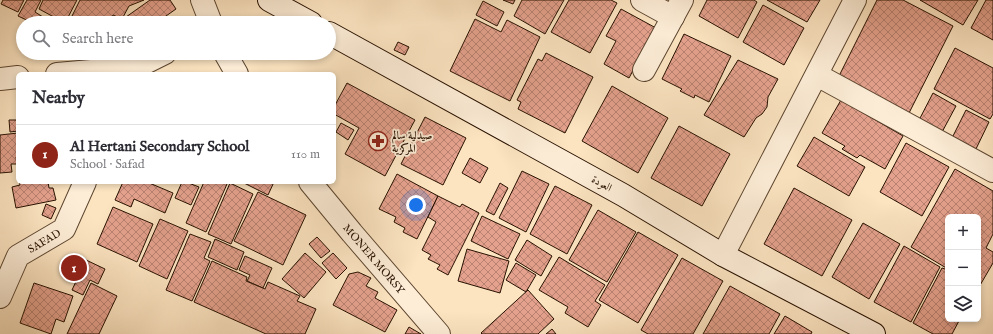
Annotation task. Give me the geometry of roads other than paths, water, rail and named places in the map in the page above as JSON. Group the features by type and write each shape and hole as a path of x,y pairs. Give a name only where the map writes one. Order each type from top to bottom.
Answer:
{"street":[{"path":"202,0 208,16"},
{"path":"270,0 299,16"},
{"path":"642,0 677,9 644,70"},
{"path":"723,255 855,0"},
{"name":"العودة","path":"336,37 623,195 723,255 874,334"},
{"path":"110,72 136,71 153,60"},
{"path":"229,60 236,72"},
{"path":"817,75 990,163"},
{"path":"0,79 16,77"},
{"name":"SAFAD","path":"0,297 18,256 64,229 84,184"},
{"name":"MONER MORSY","path":"312,184 439,334"}],"place":[{"name":"صيدلية سالم المركزية","path":"378,141"},
{"name":"Al Hertani Secondary School","path":"74,268"}]}
